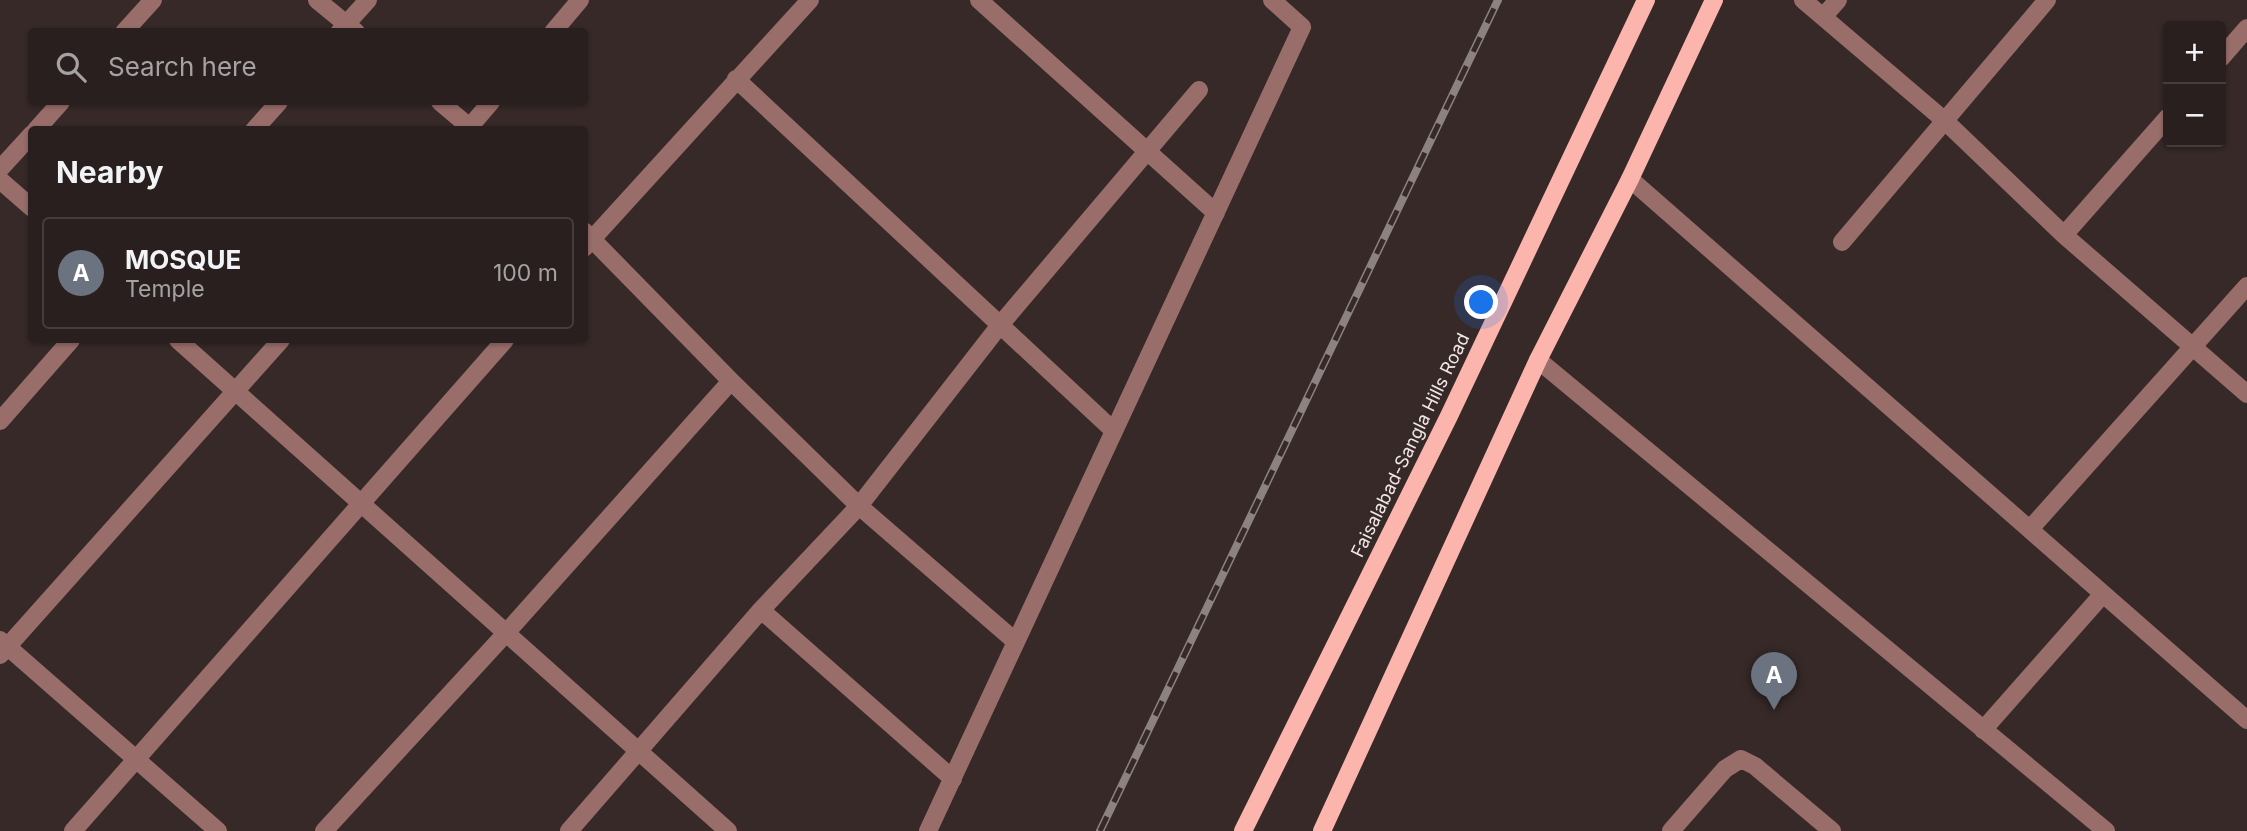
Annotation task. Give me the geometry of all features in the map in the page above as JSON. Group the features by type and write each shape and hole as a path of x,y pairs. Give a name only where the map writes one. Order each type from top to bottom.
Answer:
{"main road":[{"name":"Faisalabad-Sangla Hills Road","path":"1243,831 1455,403 1646,0"},
{"path":"1322,831 1538,360 1630,179 1714,0"}],"street":[{"path":"128,28 153,0"},
{"path":"317,0 346,28"},
{"path":"348,28 368,0"},
{"path":"556,28 580,0"},
{"path":"588,238 810,0"},
{"path":"979,0 1216,213"},
{"path":"928,831 1302,27 1272,0"},
{"path":"1803,0 1944,120 2064,234 2247,394"},
{"path":"1823,17 1838,0"},
{"path":"1842,242 2046,0"},
{"path":"2226,52 2247,28"},
{"path":"736,79 1114,431"},
{"path":"569,831 761,610 859,506 1000,325 1199,90"},
{"path":"40,126 58,105"},
{"path":"258,126 276,105"},
{"path":"443,105 468,126"},
{"path":"472,126 489,105"},
{"path":"2064,234 2163,123"},
{"path":"0,169 28,138"},
{"path":"1630,179 2247,720"},
{"path":"0,180 28,204"},
{"path":"588,240 859,506 1016,642"},
{"path":"2030,529 2247,286"},
{"path":"0,421 68,343"},
{"path":"181,343 728,831"},
{"path":"218,831 3,648 278,343"},
{"path":"73,831 502,343"},
{"path":"1538,360 2106,831"},
{"path":"324,831 731,381"},
{"path":"1983,730 2103,594"},
{"path":"761,610 953,779"},
{"path":"1671,831 1725,769 1741,759 1755,766 1832,831"}],"railway":[{"path":"1100,831 1498,0"}],"place":[{"name":"MOSQUE","path":"1774,710"}]}
